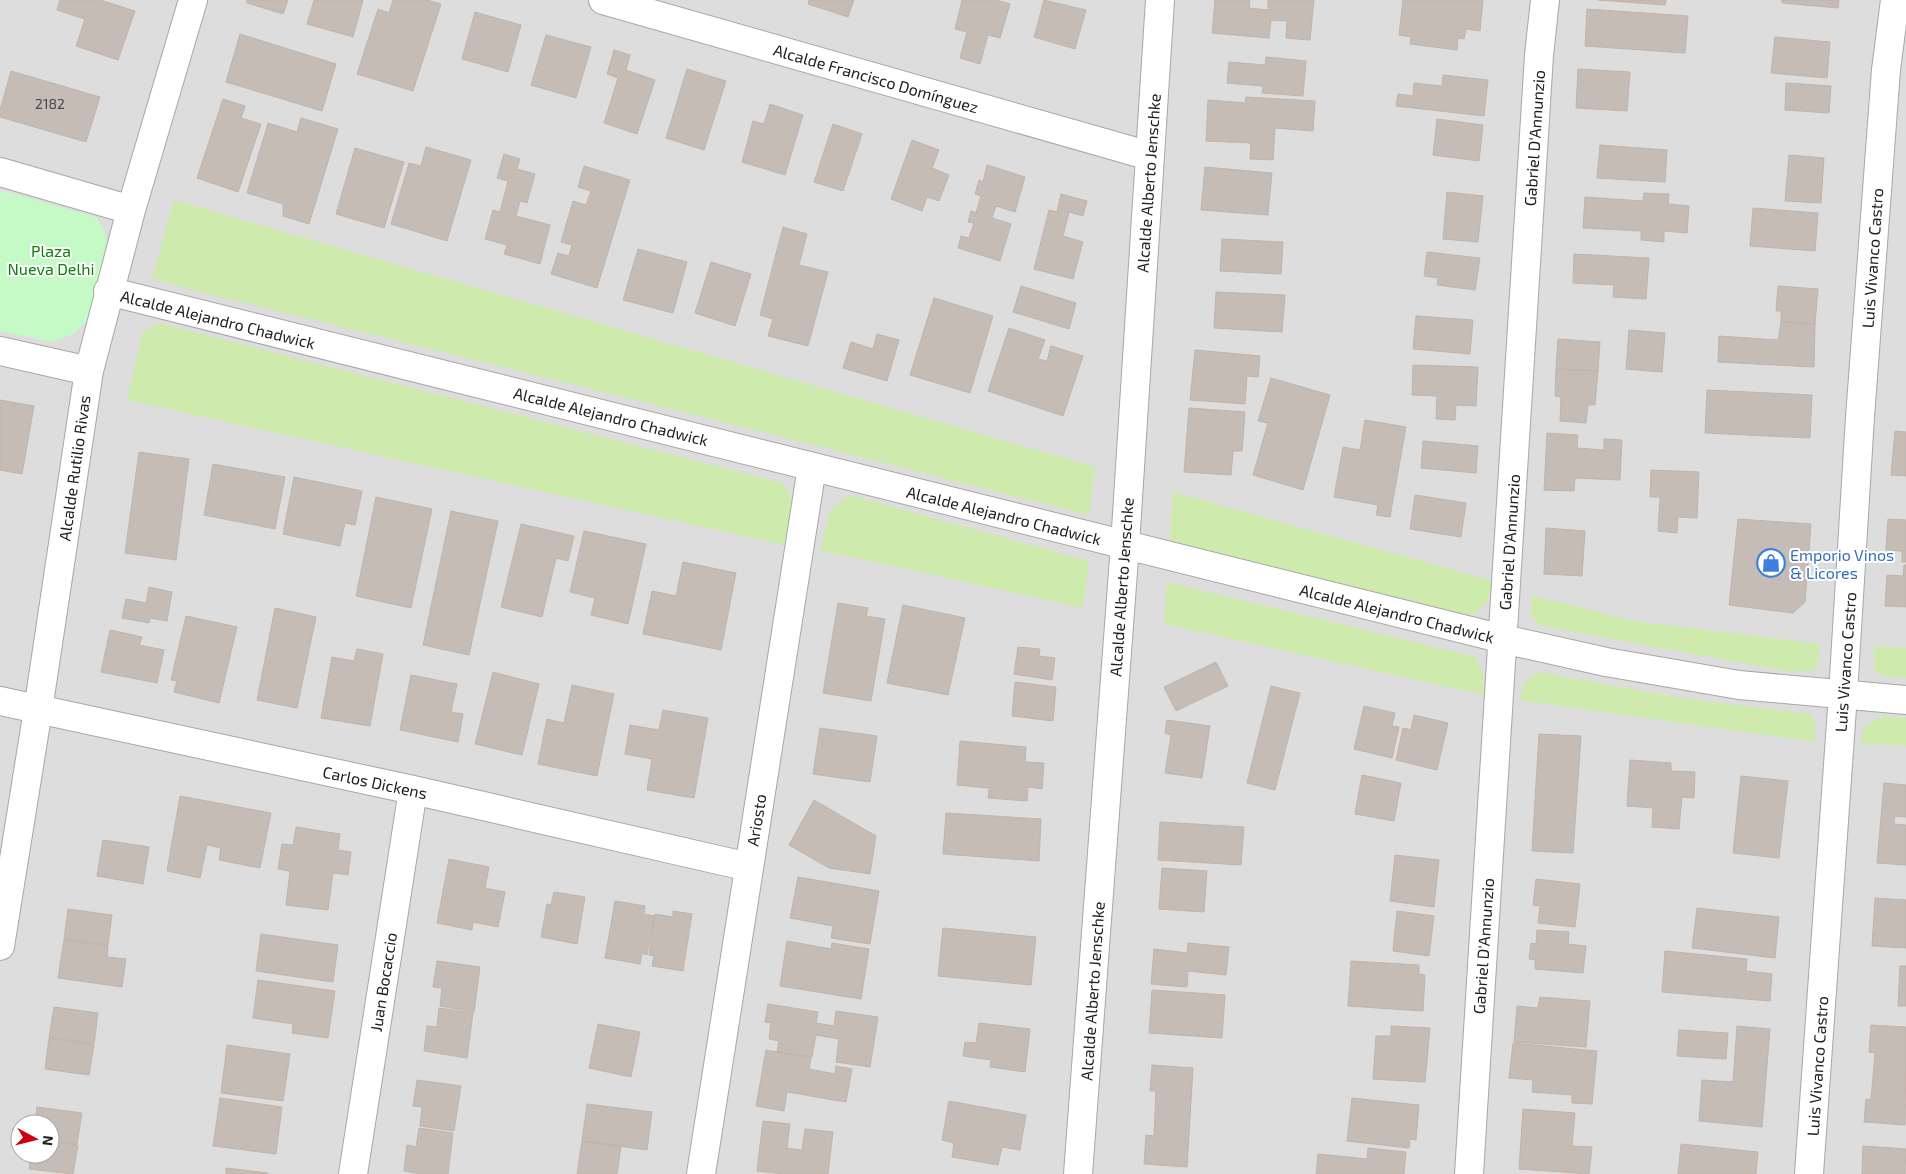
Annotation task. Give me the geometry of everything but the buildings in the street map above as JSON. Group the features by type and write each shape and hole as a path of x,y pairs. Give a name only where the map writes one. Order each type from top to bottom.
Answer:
{"street":[{"name":"Alcalde Rutilio Rivas","path":"0,946 89,371 130,210 193,0"},
{"name":"Alcalde Francisco Domínguez","path":"603,0 1150,156"},
{"name":"Alcalde Alberto Jenschke","path":"1078,1174 1125,545 1160,0"},
{"name":"Gabriel D'Annunzio","path":"1469,1174 1539,56 1545,0"},
{"name":"Luis Vivanco Castro","path":"1809,1174 1843,694 1860,417 1886,70 1895,0"},
{"path":"0,172 130,210"},
{"name":"Alcalde Alejandro Chadwick","path":"108,291 1503,639 1606,662 1739,685 1906,700"},
{"path":"0,352 89,371"},
{"name":"Ariosto","path":"701,1174 812,466"},
{"name":"Carlos Dickens","path":"0,701 412,790 749,867"},
{"name":"Juan Bocaccio","path":"353,1174 412,790"}],"shaded area":[{"path":"0,0 1906,0 1906,1174 0,1174"}],"green space":[{"name":"Plaza Nueva Delhi","path":"0,190 96,217 104,229 107,243 88,320 73,334 52,342 0,331"},
{"path":"174,200 1095,467 1089,515 184,288 152,278"},
{"path":"158,323 783,483 794,504 784,545 127,400 142,333"},
{"path":"1173,492 1493,581 1487,603 1470,616 1169,546"},
{"path":"849,495 1089,561 1083,608 820,550 830,510"},
{"path":"1167,582 1476,657 1483,673 1484,695 1164,624"},
{"path":"1532,595 1634,621 1820,644 1816,670 1791,672 1542,626 1530,616"},
{"path":"1874,646 1906,648 1906,678 1884,676 1874,669"},
{"path":"1539,672 1669,696 1810,714 1815,722 1815,742 1519,700 1525,682"},
{"path":"1884,716 1906,718 1906,746 1861,743 1863,727"}],"place":[{"name":"Emporio Vinos & Licores","path":"1771,563"}]}
